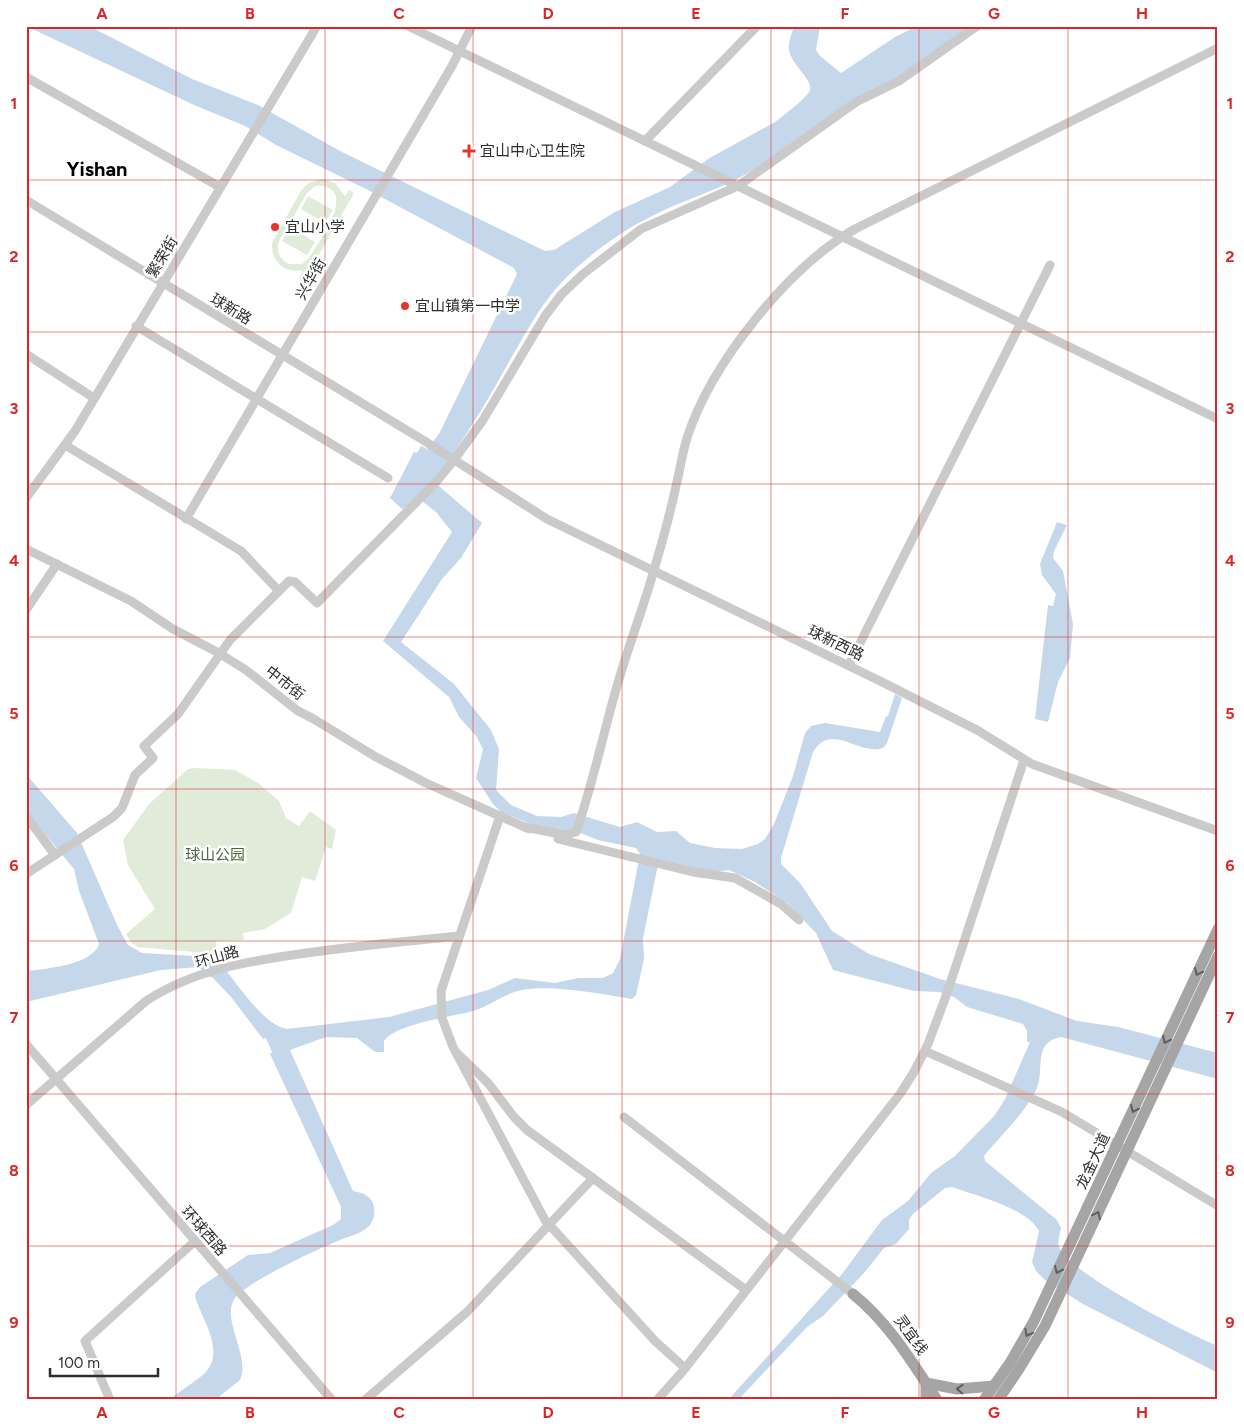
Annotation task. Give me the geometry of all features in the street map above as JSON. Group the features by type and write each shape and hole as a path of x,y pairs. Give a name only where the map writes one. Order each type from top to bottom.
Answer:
{"main road":[{"name":"龙金大道","path":"984,1400 998,1395 1023,1342 1054,1294 1183,1017 1218,930"},
{"name":"龙金大道","path":"1183,1017 1218,956"},
{"name":"灵宜线","path":"853,1294 871,1308 885,1324 938,1400"},
{"path":"926,1400 926,1383 998,1395"}],"street":[{"name":"繁荣街","path":"26,498 65,445 94,398 317,26"},
{"path":"408,26 1218,419"},
{"name":"兴华街","path":"186,519 376,196 460,51 472,26"},
{"path":"645,141 757,26"},
{"path":"26,874 110,820 122,808 135,775 153,758 144,746 178,714 239,631 279,591 289,582 295,582 317,603 437,482 483,420 545,316 572,284 641,229 734,184 856,102 899,81 977,26"},
{"path":"525,827 565,835 576,832 617,686 654,572 676,486 682,454 693,422 706,395 732,353 769,304 805,265 842,236 1009,150 1218,48"},
{"path":"26,77 220,187"},
{"name":"球新路","path":"26,200 453,459"},
{"path":"849,665 1019,322 1050,265"},
{"path":"136,326 388,478"},
{"path":"26,354 94,398"},
{"path":"65,445 241,551 279,591"},
{"name":"球新西路","path":"453,459 547,520 849,665 977,730 1024,760 1218,831"},
{"name":"中市街","path":"26,549 131,601 174,629 221,654 246,670 298,711 354,746 418,779 525,827"},
{"path":"26,610 57,564"},
{"path":"657,1400 685,1368 904,1089 925,1051 946,996 1024,760"},
{"path":"26,816 56,854"},
{"path":"500,816 440,990 442,1018 455,1052 549,1226 655,1341 685,1368"},
{"path":"525,827 539,834 658,864 693,872 729,876 741,880 781,904 799,920"},
{"name":"环山路","path":"26,1106 146,1001 166,989 202,974 229,965 352,947 459,936"},
{"name":"环球西路","path":"26,1044 332,1400"},
{"path":"925,1051 1062,1112 1218,1206"},
{"path":"455,1052 488,1083 522,1126 746,1290"},
{"path":"624,1117 853,1294"},
{"path":"365,1400 467,1312 592,1178"},
{"path":"110,1400 86,1341 195,1242"}],"green space":[{"path":"322,179 335,183 345,196 349,190 354,193 304,281 299,278 303,270 290,270 280,265 274,256 272,243 302,189 309,183","holes":["315,186 327,187 333,191 336,198 336,206 324,235 309,258 302,264 289,264 279,254 279,241 307,193"]},
{"path":"308,196 333,210 325,223 301,209"},
{"path":"290,227 315,242 307,255 282,241"},
{"name":"球山公园","path":"188,769 235,770 258,783 279,801 286,818 299,826 310,811 336,830 332,849 326,847 315,881 302,877 291,913 265,929 243,933 244,940 216,941 216,954 138,947 131,942 126,934 155,909 128,865 123,840 149,804"}],"water":[{"path":"26,26 89,26 192,79 258,105 340,151 545,251 554,250 615,212 670,187 708,159 775,122 800,102 810,90 810,86 790,55 789,43 794,26 820,26 816,50 820,56 841,73 895,37 917,26 972,26 857,106 768,162 727,184 664,210 629,228 594,253 562,282 539,312 472,426 433,481 482,523 461,558 442,579 401,642 454,684 491,730 499,749 496,790 511,805 537,816 561,817 574,813 620,827 637,822 657,832 676,831 690,843 715,848 742,849 758,844 765,839 774,824 793,776 805,733 811,726 825,723 880,732 886,716 888,716 895,694 902,698 887,743 883,748 864,748 846,741 828,739 820,743 813,752 781,858 781,864 800,883 832,931 869,954 940,979 1019,999 1077,1021 1118,1027 1218,1053 1218,1079 1061,1037 1052,1040 1043,1050 1039,1080 1033,1097 984,1156 985,1161 1057,1220 1061,1228 1058,1239 1059,1247 1067,1258 1083,1271 1131,1302 1218,1346 1218,1373 1083,1304 1045,1280 1036,1271 1032,1262 1039,1231 1033,1223 1013,1209 952,1187 945,1188 913,1214 909,1220 909,1229 896,1244 884,1248 864,1273 823,1316 807,1327 738,1400 728,1400 842,1274 882,1220 908,1201 931,1173 955,1156 995,1115 1005,1099 1030,1042 1027,1042 1027,1031 1023,1024 967,1007 954,997 939,992 914,991 833,970 816,933 787,903 755,882 729,870 714,872 684,868 659,860 643,938 644,959 636,995 632,999 592,992 533,988 511,993 467,1013 427,1021 400,1030 384,1041 384,1052 375,1052 357,1038 326,1037 290,1050 353,1191 366,1195 373,1202 373,1219 369,1226 362,1231 299,1258 241,1292 235,1298 231,1307 233,1327 242,1360 240,1380 215,1400 170,1400 208,1370 212,1361 212,1341 195,1294 200,1287 248,1255 270,1253 333,1225 341,1219 341,1207 270,1054 272,1052 266,1038 263,1039 231,997 213,978 208,976 199,967 161,970 26,1002 26,971 67,965 78,961 88,957 99,944 79,891 74,869 26,811 26,774 77,833 117,925 128,945 142,953 212,957 221,964 260,1012 278,1026 287,1029 389,1017 488,990 515,978 555,983 578,978 603,978 613,973 620,959 640,854 636,848 598,840 573,830 561,832 533,825 501,812 493,804 476,778 483,749 476,736 459,717 449,697 383,641 452,532 436,512 418,498 402,509 390,498 414,452 417,453 421,446 427,449 439,434 517,274 514,268 368,190 276,145 245,126 194,105"},
{"path":"1057,522 1067,525 1054,551 1053,558 1063,571 1073,624 1070,658 1058,682 1048,722 1035,719 1048,605 1053,606 1056,594 1042,575 1040,564"}],"place":[{"name":"宜山中心卫生院","path":"469,151"},
{"name":"宜山小学","path":"275,227"},
{"name":"宜山镇第一中学","path":"405,306"}],"district":[{"name":"Yishan","path":"97,169"}]}
